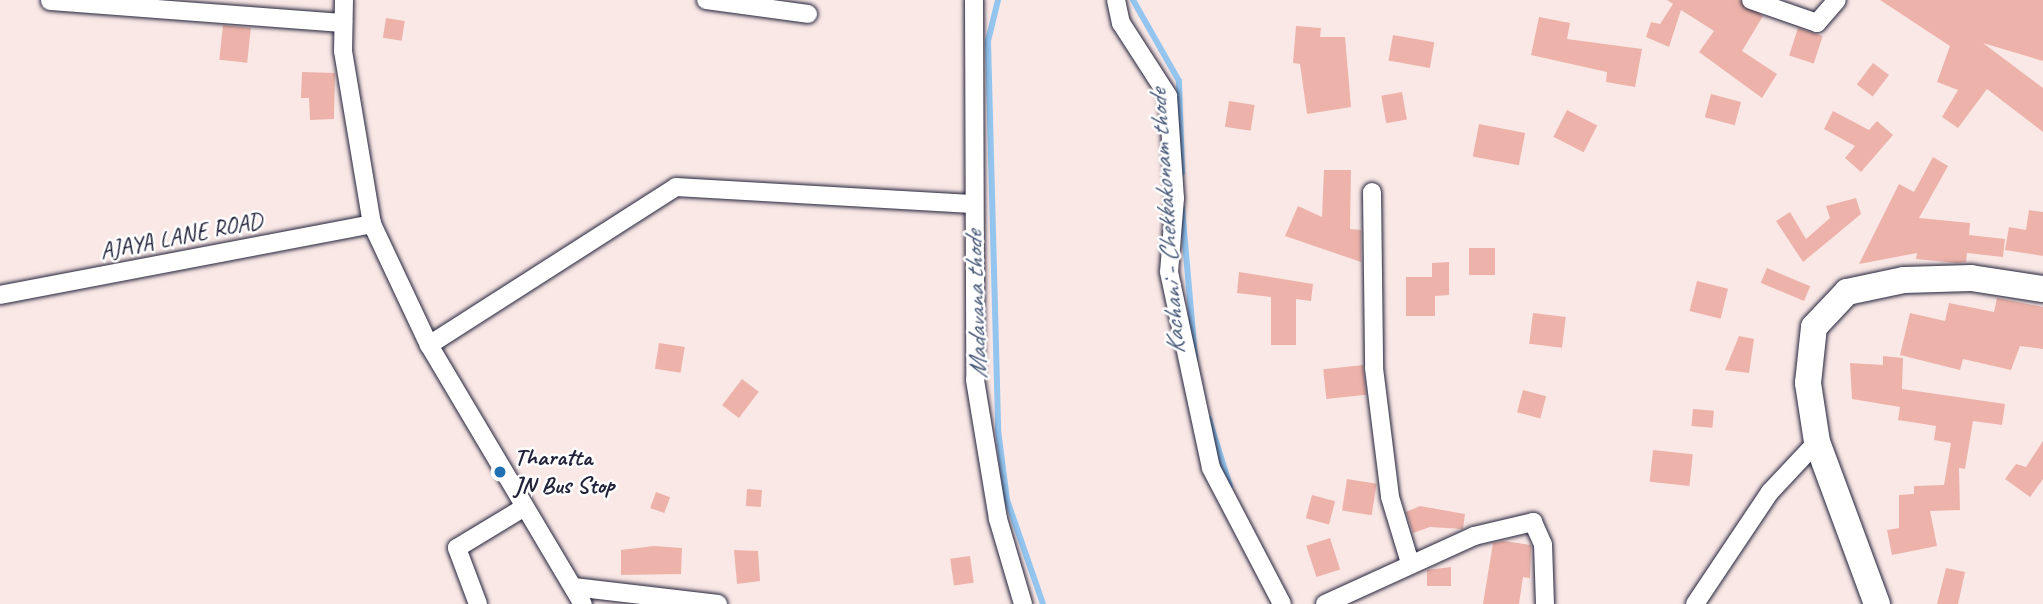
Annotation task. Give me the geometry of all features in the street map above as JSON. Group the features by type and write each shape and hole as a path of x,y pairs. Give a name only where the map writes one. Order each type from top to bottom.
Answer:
{"main road":[{"path":"1877,604 1817,442 1809,343 1822,313 1847,292 1904,280 1971,278 2043,289"}],"street":[{"path":"344,0 343,23 372,225 429,345 523,508 583,604"},
{"path":"706,0 808,14"},
{"path":"974,0 972,204 975,380 998,519 1023,604"},
{"path":"1116,0 1121,23 1168,96 1175,198 1169,272 1211,468 1282,604"},
{"path":"1751,0 1817,23 1837,0"},
{"path":"50,1 343,23"},
{"path":"429,345 676,187 972,204"},
{"path":"1372,192 1374,368 1390,497 1410,563"},
{"name":"AJAYA LANE ROAD","path":"0,295 372,225"},
{"path":"1695,604 1770,492 1817,442"},
{"path":"478,604 457,548 523,508"},
{"path":"1325,604 1410,563 1510,524 1533,522 1544,544 1545,604"},
{"path":"574,587 718,604"}],"building":[{"path":"1667,0 1740,0 1763,16 1742,51 1777,74 1762,98 1699,52 1714,31 1681,10 1669,47 1646,37 1651,22 1660,24 1673,4"},
{"path":"1880,0 2043,0 2043,61 1983,43 2043,88 2043,132 1987,89 1958,128 1942,117 1958,90 1937,82 1950,46"},
{"path":"1539,17 1570,23 1567,39 1642,49 1635,87 1606,82 1607,72 1531,55"},
{"path":"386,18 405,21 402,41 383,38"},
{"path":"223,25 251,28 247,63 219,60"},
{"path":"1296,26 1321,28 1320,37 1345,37 1351,107 1307,114 1300,64 1293,63"},
{"path":"1798,28 1823,36 1814,64 1789,56"},
{"path":"1393,35 1434,42 1430,68 1388,61"},
{"path":"1873,63 1889,75 1873,97 1857,85"},
{"path":"302,72 335,73 334,119 310,120 309,98 301,98"},
{"path":"1402,92 1407,120 1386,123 1381,96"},
{"path":"1711,94 1741,102 1735,125 1705,117"},
{"path":"1229,101 1255,105 1251,131 1225,127"},
{"path":"1567,110 1597,125 1584,152 1553,137"},
{"path":"1833,111 1869,130 1877,121 1893,135 1861,172 1845,158 1855,146 1824,129"},
{"path":"1479,124 1525,133 1519,165 1473,156"},
{"path":"1933,157 1948,166 1919,218 1970,223 1969,235 2005,239 2003,257 1967,253 1966,262 1957,263 1916,259 1917,253 1859,264 1899,184 1914,192"},
{"path":"1324,170 1351,170 1350,229 1361,230 1361,262 1285,236 1298,206 1322,217"},
{"path":"1856,198 1861,214 1803,262 1776,221 1790,212 1806,239 1830,218 1826,206"},
{"path":"2029,210 2043,212 2043,256 2005,250 2009,227 2026,230"},
{"path":"1469,248 1495,248 1495,275 1469,275"},
{"path":"1449,262 1449,295 1435,296 1435,316 1406,316 1406,277 1432,277 1432,263"},
{"path":"1767,268 1810,286 1804,301 1761,283"},
{"path":"1239,272 1313,284 1311,301 1296,299 1296,345 1271,345 1271,297 1237,293"},
{"path":"1697,281 1728,289 1721,319 1690,311"},
{"path":"1997,298 2043,307 2043,349 2020,346 2011,370 1963,359 1960,370 1900,355 1910,313 1945,321 1949,303 1994,312"},
{"path":"1533,313 1566,317 1562,348 1529,344"},
{"path":"1739,336 1754,339 1749,373 1725,370"},
{"path":"659,343 685,347 681,373 655,369"},
{"path":"1883,356 1903,358 1902,389 2005,404 2002,425 1973,421 1965,469 1959,468 1960,510 1930,511 1937,546 1892,555 1887,530 1899,528 1899,495 1914,494 1914,486 1944,485 1951,443 1934,440 1936,426 1898,420 1900,407 1852,399 1850,363 1883,365"},
{"path":"1363,365 1366,395 1326,399 1323,369"},
{"path":"742,379 759,392 739,418 722,405"},
{"path":"1523,390 1546,396 1540,418 1517,412"},
{"path":"1693,409 1714,411 1712,428 1692,426"},
{"path":"2043,441 2043,479 2030,497 2005,479 2016,464 2026,467"},
{"path":"1653,450 1693,454 1689,486 1650,482"},
{"path":"1347,479 1377,484 1372,515 1342,511"},
{"path":"747,489 762,490 761,507 746,506"},
{"path":"656,492 670,497 664,513 650,508"},
{"path":"1312,495 1335,501 1329,524 1306,518"},
{"path":"1420,506 1465,514 1463,529 1430,527 1413,533 1406,512"},
{"path":"1330,538 1340,569 1316,577 1306,546"},
{"path":"1504,541 1531,545 1530,578 1523,577 1519,604 1483,604 1493,543"},
{"path":"654,546 682,548 681,574 621,575 621,550"},
{"path":"734,550 758,551 760,581 737,584"},
{"path":"970,556 974,583 954,586 950,559"},
{"path":"1451,567 1451,586 1427,586 1427,570"},
{"path":"1946,568 1965,572 1958,604 1937,604"}],"waterway":[{"name":"Madavana thode","path":"998,0 988,41 998,430 1007,500 1043,604"},
{"name":"Kachani - Chekkakonam thode","path":"1133,0 1179,81 1182,173"},
{"name":"Kachani - Chekkakonam thode","path":"1182,208 1195,358"},
{"name":"Kachani - Chekkakonam thode","path":"1209,419 1230,486"}],"place":[{"name":"Tharatta JN Bus Stop","path":"500,472"}]}
